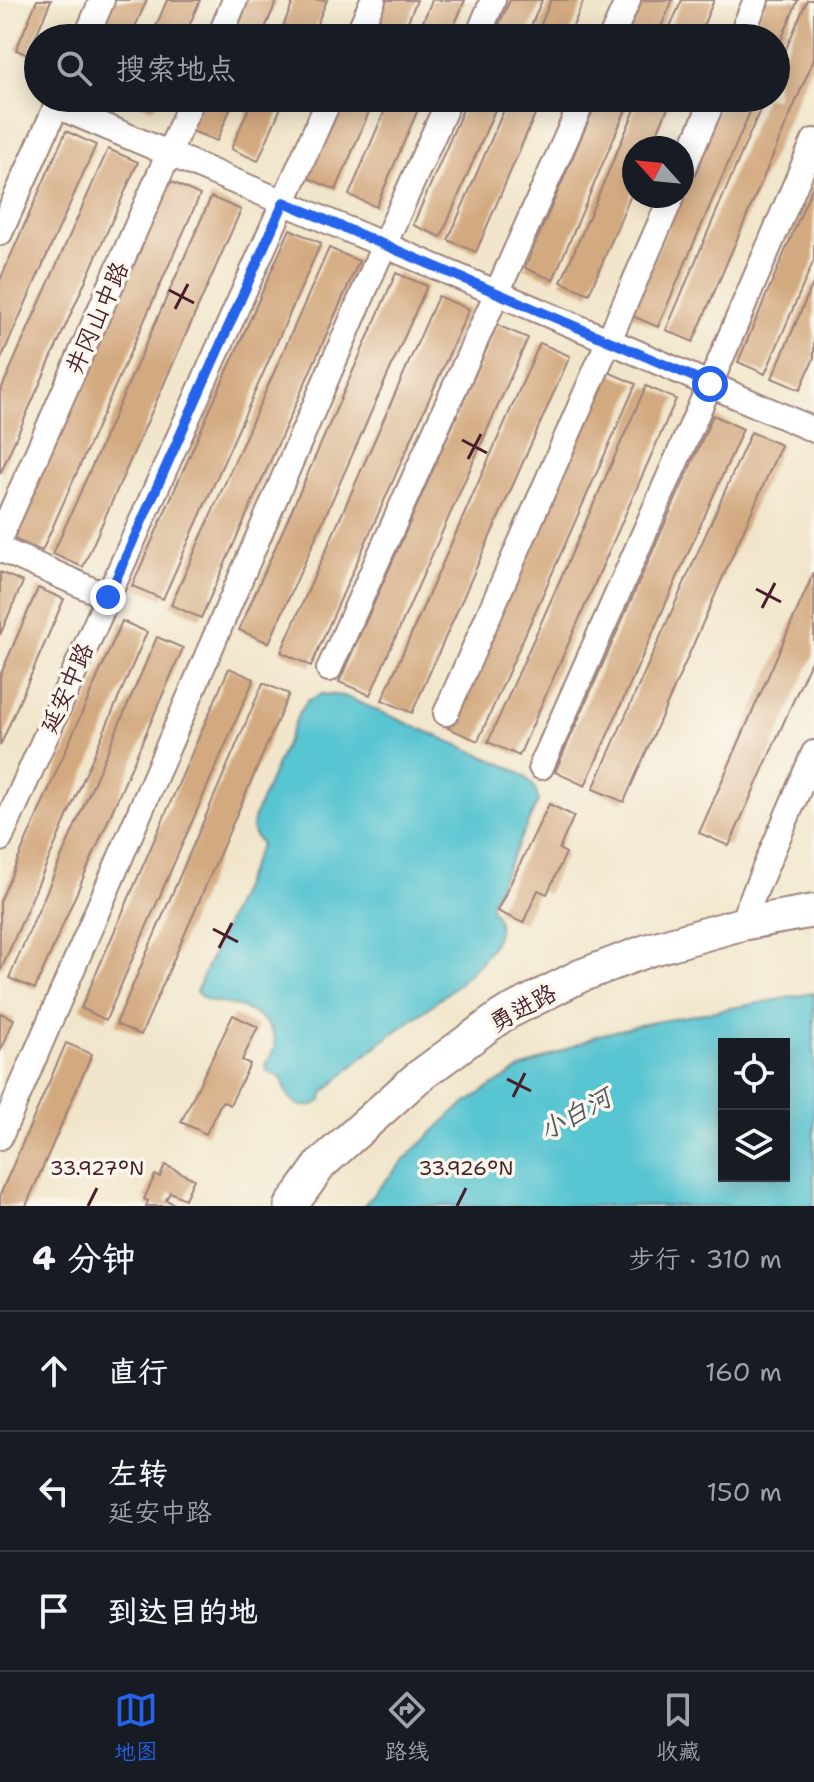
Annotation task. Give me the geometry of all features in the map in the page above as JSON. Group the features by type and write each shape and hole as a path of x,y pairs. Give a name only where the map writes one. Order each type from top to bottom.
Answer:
{"street":[{"path":"92,24 102,0"},
{"path":"225,24 235,0"},
{"path":"362,24 373,0"},
{"path":"483,24 493,0"},
{"path":"617,24 628,0"},
{"path":"746,24 756,0"},
{"path":"0,233 6,202 54,112"},
{"path":"80,112 169,154 814,430"},
{"name":"井冈山中路","path":"0,538 187,112"},
{"name":"延安中路","path":"0,839 324,112"},
{"path":"0,1137 444,112"},
{"path":"329,669 578,112"},
{"path":"694,144 708,112"},
{"path":"541,767 814,141"},
{"path":"446,713 667,208"},
{"path":"0,549 108,597"},
{"path":"741,924 814,753"},
{"name":"勇进路","path":"291,1206 321,1164 417,1078 503,1015 580,976 649,950 741,924 814,911"}],"water":[{"path":"322,694 344,696 509,767 532,784 538,801 491,902 498,924 494,942 481,961 440,999 362,1058 324,1092 322,1100 314,1105 301,1106 290,1098 282,1077 267,1071 275,1043 267,1024 249,1011 211,1001 196,992 261,844 253,831 255,815 299,713 307,701"},
{"name":"小白河","path":"814,993 814,1206 363,1206 405,1159 454,1112 522,1068 599,1035"}],"building":[{"path":"37,0 51,0 41,24 27,24"},
{"path":"114,0 147,0 136,24 104,24"},
{"path":"167,0 200,0 190,24 157,24"},
{"path":"245,0 277,0 267,24 234,24"},
{"path":"294,0 327,0 317,24 284,24"},
{"path":"384,0 417,0 407,24 374,24"},
{"path":"432,0 465,0 455,24 422,24"},
{"path":"510,0 542,0 532,24 499,24"},
{"path":"551,0 584,0 574,24 541,24"},
{"path":"640,0 673,0 662,24 630,24"},
{"path":"682,0 714,0 704,24 671,24"},
{"path":"765,0 798,0 788,24 755,24"},
{"path":"807,0 814,0 814,59 693,342 666,330 759,112 790,112 790,39"},
{"path":"24,31 24,53 16,50"},
{"path":"197,112 229,112 217,141 189,130"},
{"path":"247,112 279,112 258,161 231,149"},
{"path":"337,112 369,112 336,190 308,178"},
{"path":"384,112 417,112 376,207 349,195"},
{"path":"462,112 494,112 441,237 413,225"},
{"path":"503,112 536,112 476,252 448,240"},
{"path":"592,112 625,112 553,280 525,268"},
{"path":"634,112 666,112 656,136 624,136"},
{"path":"717,112 750,112 658,327 630,315 676,208 694,208 694,166"},
{"path":"66,131 96,145 0,361 0,280"},
{"path":"622,140 622,208 626,208 589,294 561,282"},
{"path":"108,149 138,162 0,474 0,392"},
{"path":"170,181 200,195 42,551 12,538"},
{"path":"814,183 814,260 765,374 738,362"},
{"path":"211,197 241,210 83,567 53,554"},
{"path":"290,229 321,243 163,599 132,586"},
{"path":"329,248 359,261 201,618 171,605"},
{"path":"396,273 427,286 269,643 239,630"},
{"path":"814,281 814,358 800,390 772,378"},
{"path":"438,296 469,309 311,666 281,652"},
{"path":"497,325 528,338 370,695 339,682"},
{"path":"540,343 570,356 412,713 382,700"},
{"path":"606,371 636,384 478,741 448,728"},
{"path":"646,386 676,399 519,756 488,742"},
{"path":"713,415 743,429 585,786 555,772"},
{"path":"751,432 781,445 624,802 593,789"},
{"path":"0,572 23,582 0,635"},
{"path":"814,572 814,654 729,846 699,833"},
{"path":"38,588 64,599 0,746 0,676"},
{"path":"122,621 147,632 0,972 0,901"},
{"path":"157,637 183,648 35,989 9,978"},
{"path":"229,668 254,679 106,1020 81,1008"},
{"path":"263,683 289,694 141,1035 116,1024"},
{"path":"549,804 574,816 559,849 566,853 547,894 538,890 523,923 497,911"},
{"path":"0,1013 14,1019 0,1052"},
{"path":"233,1015 258,1027 242,1060 250,1064 230,1105 222,1101 206,1134 181,1122"},
{"path":"66,1043 92,1054 26,1206 0,1206 0,1195"},
{"path":"165,1165 194,1179 185,1199 170,1192 166,1200 178,1206 146,1206 148,1201 144,1199 155,1175 160,1177"}],"route":[{"path":"108,597 284,202 710,384"}]}
